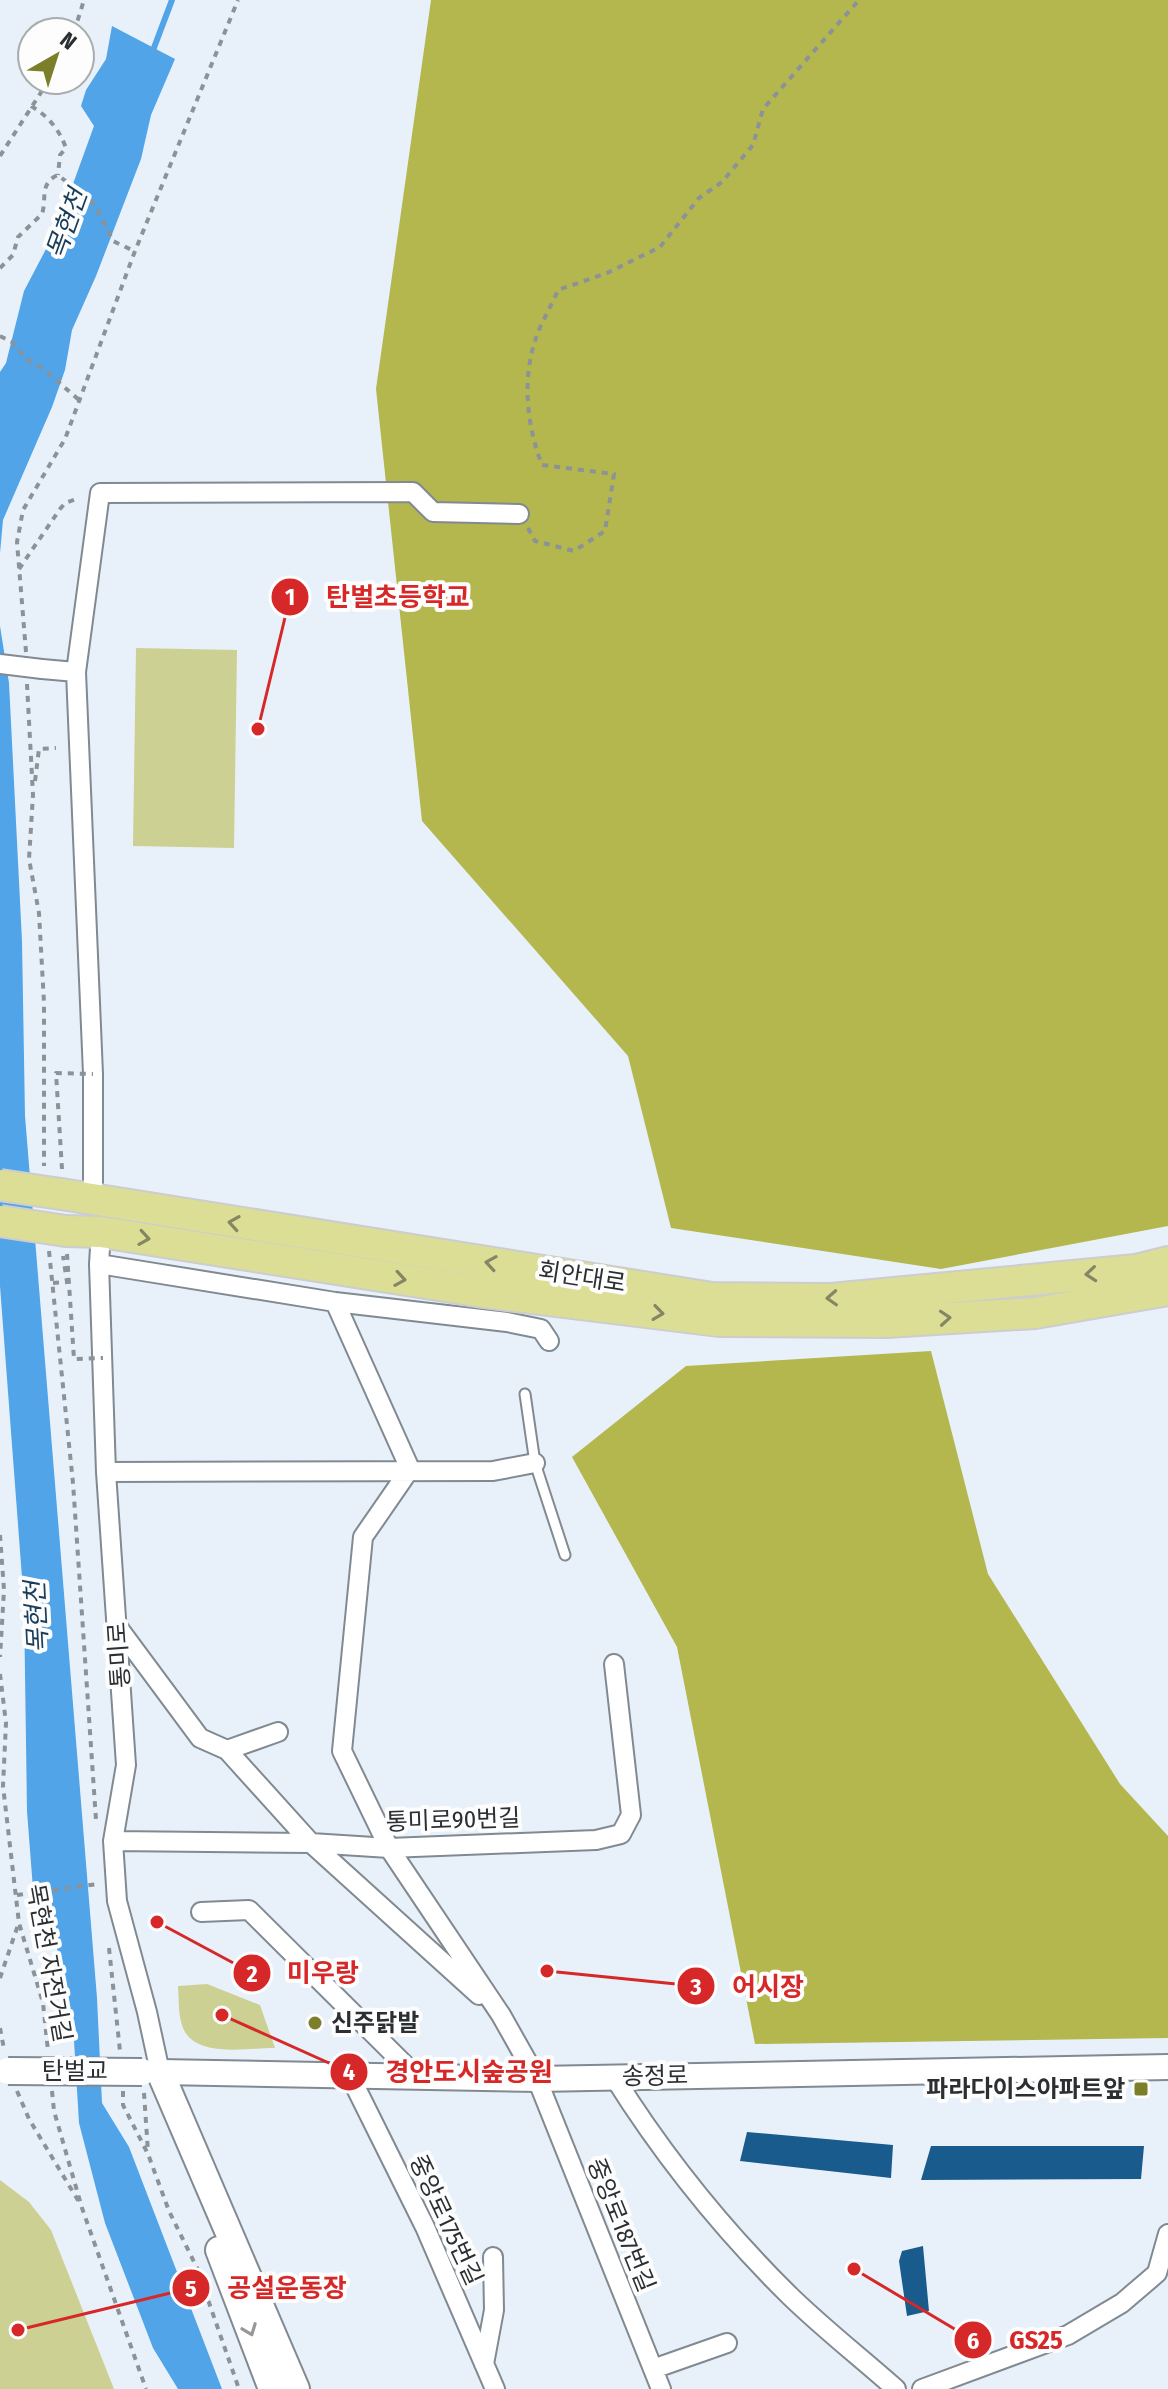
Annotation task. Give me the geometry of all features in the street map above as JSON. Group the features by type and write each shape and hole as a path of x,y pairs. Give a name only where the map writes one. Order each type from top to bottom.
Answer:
{"main road":[{"name":"회안대로","path":"0,1185 712,1298 831,1299 1136,1270 1168,1262"},
{"name":"회안대로","path":"0,1221 64,1242 101,1232 483,1292 719,1321 887,1322 1035,1313 1168,1290"},
{"name":"탄벌교","path":"3,2072 151,2072"},
{"name":"통미로","path":"151,2072 272,2389"},
{"name":"통미로","path":"151,2072 296,2389"}],"street":[{"path":"93,1198 93,1074 76,672 100,493 413,492 433,512 519,514"},
{"path":"0,664 76,672"},
{"name":"통미로","path":"101,1232 99,1264 106,1472 126,1765 113,1841 117,1901 147,2012 151,2072"},
{"path":"99,1264 335,1302 507,1322 541,1329 549,1341"},
{"path":"335,1302 410,1469"},
{"path":"106,1472 493,1471 535,1463"},
{"path":"410,1469 363,1537 342,1751 389,1848 501,2015"},
{"path":"117,1626 200,1738 227,1750 311,1843 501,2015"},
{"name":"통미로90번길","path":"113,1841 311,1843 389,1848 596,1840 621,1834 631,1815 614,1664"},
{"path":"227,1750 278,1732"},
{"path":"201,1912 249,1910 416,2076"},
{"name":"중앙로187번길","path":"501,2015 537,2079 661,2389"},
{"name":"송정로","path":"151,2072 537,2079 1168,2067"},
{"name":"중앙로175번길","path":"349,2074 425,2227 495,2389"},
{"path":"614,2077 645,2126 723,2224 790,2296 896,2389"},
{"path":"922,2389 1068,2335 1163,2278 1168,2234"},
{"path":"484,2364 494,2310 493,2257"},
{"path":"653,2369 727,2343"}],"lane":[{"path":"525,1394 535,1463 565,1555"}],"path":[{"path":"519,514 535,541 574,551 605,531 614,474 542,465 535,448 526,402 534,343 558,290 607,273 660,247 699,198 722,182 753,145 763,109 859,0"},
{"path":"0,156 37,96"},
{"path":"30,106 46,115 62,137 66,148 60,155 58,175"},
{"path":"58,175 95,205 113,241 135,251"},
{"path":"0,268 13,255 18,237 42,214 45,185 50,178 58,175"},
{"path":"0,336 12,342 26,359 45,370 80,401"},
{"path":"18,571 65,503 79,498"},
{"path":"33,795 39,749 56,748"},
{"path":"53,1283 67,1282 64,1242"},
{"path":"0,1535 4,1590 0,1657"},
{"name":"목현천 자전거길","path":"0,1674 6,1723 3,1786 19,1923 43,2003 49,2065"},
{"path":"17,1895 100,1884"},
{"path":"0,1978 19,1923"},
{"path":"3,2072 82,2208"},
{"path":"148,2154 151,2072"},
{"name":"목현천 자전거길","path":"50,2080 54,2111 82,2208 146,2389"}],"green space":[{"path":"136,648 237,650 234,848 133,846"},
{"path":"207,1984 260,2005 275,2048 222,2049 197,2043 188,2036 179,2011 178,1986"},
{"path":"0,2180 29,2202 51,2230 114,2389 0,2389"}],"shaded area":[{"path":"431,0 1168,0 1168,1226 941,1269 671,1228 628,1056 422,821 376,389"},
{"path":"931,1351 988,1574 1120,1784 1168,1836 1168,2038 755,2044 677,1647 572,1457 686,1366"}],"water":[{"path":"112,26 175,59 151,115 141,159 72,330 65,370 52,407 3,520 0,553 0,372 6,363 24,291 57,228 94,126 81,106 84,96 96,96 96,74 106,59"},
{"path":"0,626 9,683 22,941 25,1116 97,1998 102,2103 129,2147 222,2389 178,2389 153,2348 105,2223 79,2123 73,2024 56,1944 34,1902 27,1811 24,1604 0,1286"}],"building":[{"path":"747,2132 893,2145 891,2178 740,2161"},
{"path":"931,2146 1144,2146 1141,2179 921,2180"},
{"path":"923,2246 929,2311 907,2316 899,2261 902,2251"}],"waterway":[{"name":"목현천","path":"152,53 172,0"}],"place":[{"name":"탄벌초등학교","path":"258,729"},
{"name":"미우랑","path":"157,1922"},
{"name":"어시장","path":"547,1971"},
{"name":"경안도시숲공원","path":"222,2015"},
{"name":"신주닭발","path":"315,2023"},
{"name":"파라다이스아파트앞","path":"1141,2089"},
{"name":"GS25","path":"854,2269"},
{"name":"공설운동장","path":"18,2330"}]}
